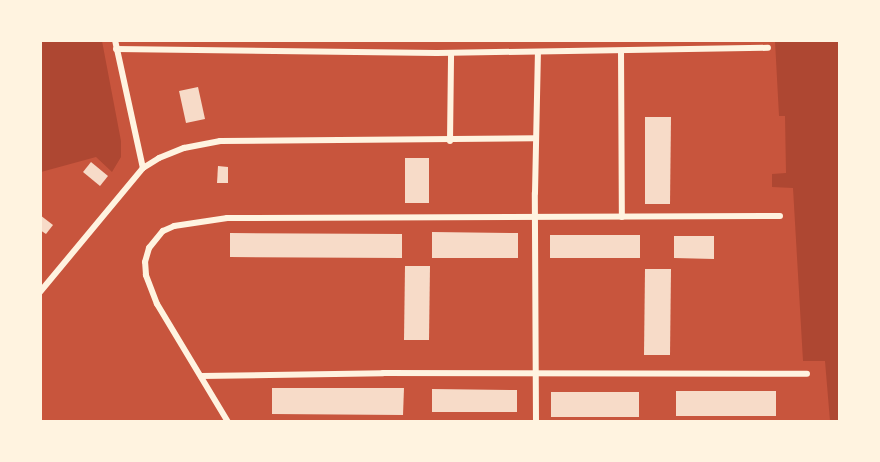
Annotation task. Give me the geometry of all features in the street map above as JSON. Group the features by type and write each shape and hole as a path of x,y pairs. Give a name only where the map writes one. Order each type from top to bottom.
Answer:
{"street":[{"path":"115,40 143,168"},
{"path":"116,49 538,53 768,48"},
{"path":"621,51 622,217"},
{"path":"450,141 451,53"},
{"path":"536,422 535,218 538,53"},
{"path":"40,292 143,168 159,158 184,148 220,141 450,141 536,138"},
{"path":"228,422 157,304 146,275 145,262 149,248 168,228 186,222 226,218 780,216"},
{"path":"201,376 383,373 807,374"}],"shaded area":[{"path":"41,40 102,41 121,141 121,157 112,172 96,157 41,172"},
{"path":"775,41 839,41 839,421 830,421 825,361 803,361 793,188 772,187 772,174 786,173 785,116 779,116"}],"building":[{"path":"198,87 205,119 186,123 179,91"},
{"path":"645,117 671,117 670,204 645,204"},
{"path":"405,158 429,158 429,203 405,203"},
{"path":"91,162 108,176 100,186 83,172"},
{"path":"218,166 228,167 228,183 217,183"},
{"path":"40,215 53,225 46,234 40,230"},
{"path":"432,232 518,233 518,258 432,258"},
{"path":"230,233 402,234 402,258 230,257"},
{"path":"550,235 640,235 640,258 550,258"},
{"path":"674,236 714,236 714,259 674,258"},
{"path":"405,266 430,266 429,340 404,340"},
{"path":"645,269 671,269 670,355 644,355"},
{"path":"272,388 404,388 403,415 272,414"},
{"path":"432,389 517,390 517,412 432,412"},
{"path":"676,391 776,391 776,416 676,416"},
{"path":"551,392 639,392 639,417 551,417"}]}
